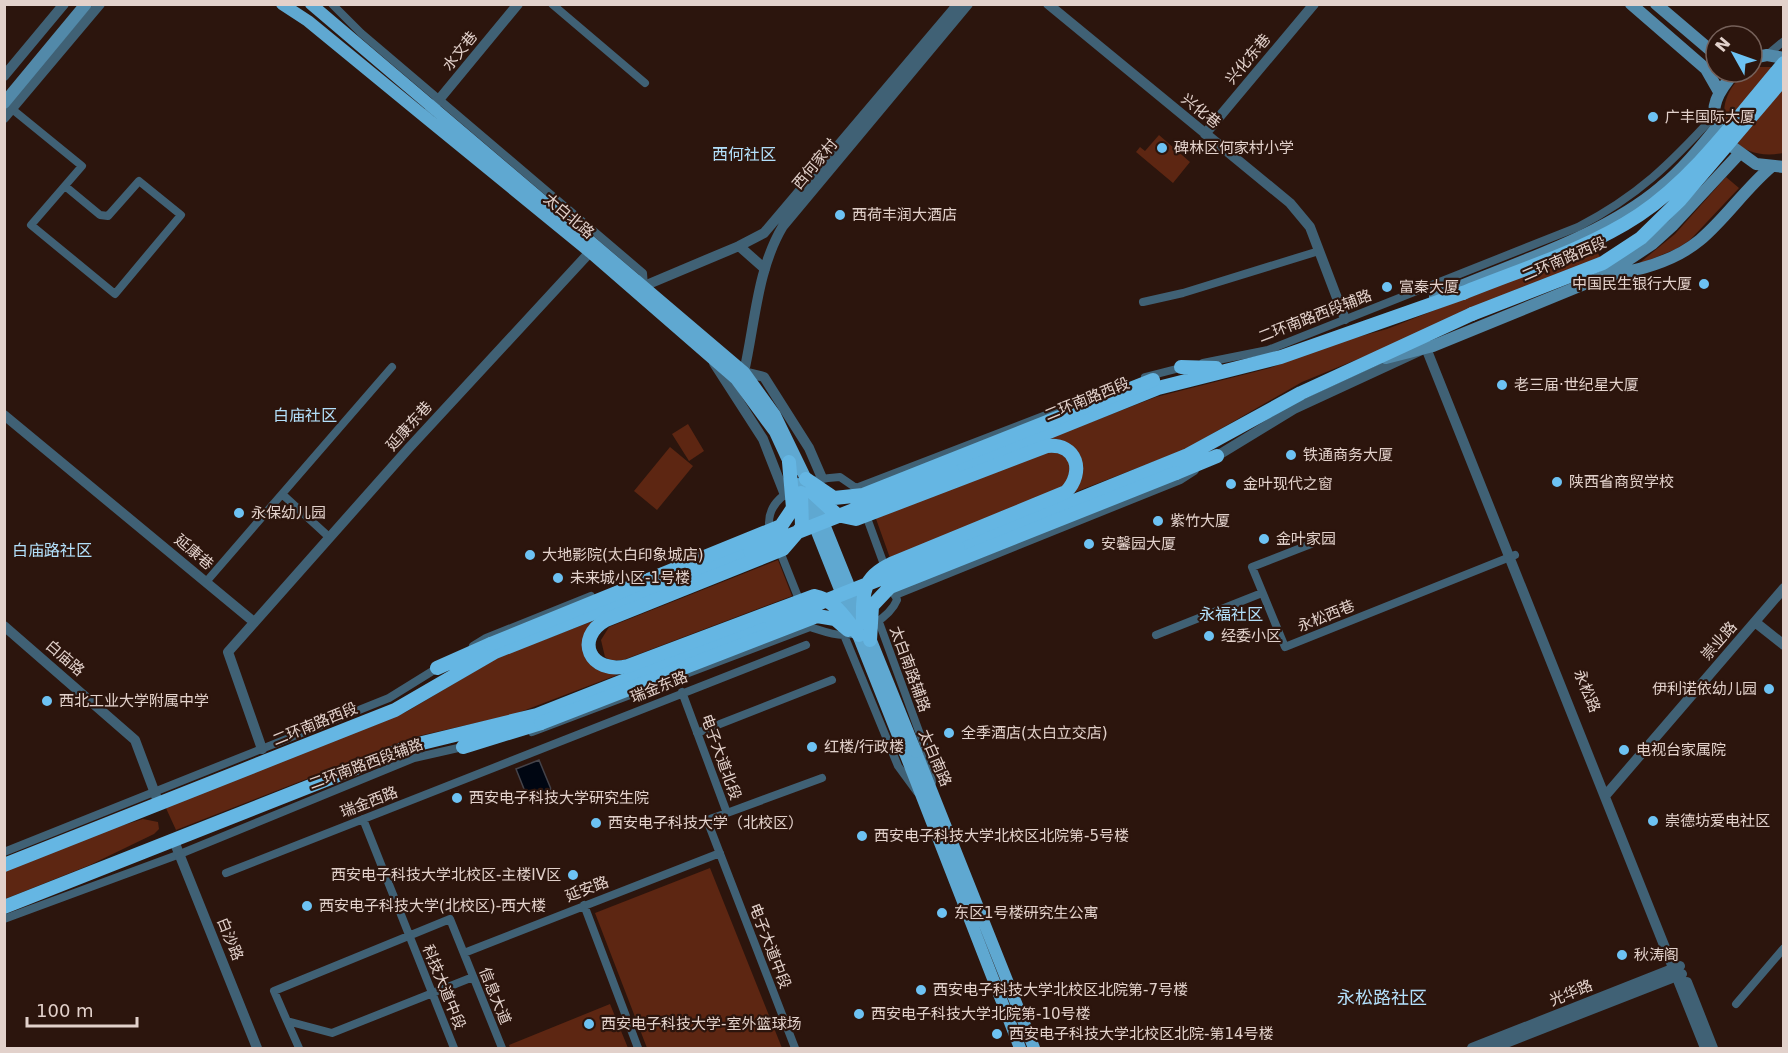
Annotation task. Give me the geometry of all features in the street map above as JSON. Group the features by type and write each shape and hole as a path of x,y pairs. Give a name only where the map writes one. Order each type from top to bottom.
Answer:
{"highway":[{"name":"二环南路西段","path":"1236,368 1281,357 1598,239 1638,216 1680,182 1779,57"},
{"name":"二环南路西段","path":"539,719 658,666 1188,455 1301,393 1362,363 1472,314 1603,263 1641,238 1680,200 1784,78"},
{"path":"1181,368 1236,368"},
{"path":"804,487 834,498 863,495 1155,384 1236,368"},
{"name":"二环南路西段","path":"630,600 1004,451 1155,384"},
{"path":"863,635 864,596 872,575 891,564 1048,501 1072,485 1077,471 1075,460 1069,452 1056,445 1033,450 1004,451 984,471"},
{"path":"804,487 837,515 856,519 1033,450"},
{"path":"863,635 872,606 890,587 1216,456"},
{"path":"493,648 781,526 793,508 789,462"},
{"path":"804,487 802,527 783,549 615,616 598,625 589,640 591,654 595,661 611,670 814,596 827,598 863,635"},
{"path":"1014,515 1032,519 1048,501"},
{"path":"437,668 630,600 658,599"},
{"path":"615,616 630,600"},
{"path":"4,907 414,745 463,741 539,719 817,616 834,619 863,635"},
{"name":"二环南路西段","path":"4,865 157,798 394,710 438,685 493,648"},
{"path":"638,662 658,666 671,650"}],"main road":[{"path":"4,91 77,4"},
{"path":"8,106 86,4"},
{"name":"太白北路","path":"282,4 433,108 590,252 736,379 756,404 804,487"},
{"name":"太白北路","path":"311,4 744,372 775,415 804,487"},
{"path":"1631,4 1706,69 1718,90 1716,121 1739,154 1756,164 1777,167"},
{"path":"1656,4 1704,44"},
{"path":"1764,58 1779,57"},
{"path":"1718,90 1724,84"},
{"name":"二环南路西段","path":"1458,291 1599,227 1641,203 1663,186 1716,121"},
{"path":"1604,276 1652,244 1739,154"},
{"path":"1362,363 1429,347 1604,276 1639,269 1686,250 1700,240 1748,187 1777,167"},
{"path":"1425,288 1458,291"},
{"name":"太白南路","path":"804,487 910,752 934,794 1034,1048"},
{"name":"太白南路","path":"910,752 921,798 1020,1048"}],"street":[{"path":"4,76 64,4"},
{"path":"4,118 8,106 100,4"},
{"path":"332,4 433,108"},
{"name":"水文巷","path":"433,108 518,4"},
{"path":"552,4 645,83"},
{"name":"西何家村","path":"644,286 740,246 764,233 958,4"},
{"name":"西何家村","path":"744,372 765,269 773,242 783,226 968,4"},
{"name":"兴化巷","path":"1048,4 1290,203 1310,227 1345,319"},
{"name":"兴化东巷","path":"1206,134 1314,4"},
{"path":"1779,57 1784,41"},
{"path":"8,106 82,166 65,186 32,225 114,294 181,215 140,181 108,216 100,216 65,186"},
{"name":"二环南路西段辅路","path":"856,488 1157,372 1268,350 1578,227 1609,211 1645,186 1716,121"},
{"path":"740,246 765,269"},
{"path":"1143,302 1183,293 1319,251"},
{"name":"延康东巷","path":"254,622 590,252"},
{"path":"895,594 1180,479 1294,409 1429,347"},
{"name":"永松路","path":"1429,347 1608,793 1678,971 1705,1048"},
{"path":"709,355 763,439 785,495"},
{"path":"206,582 392,367"},
{"path":"744,372 764,377 809,448 822,478"},
{"name":"延康巷","path":"4,415 254,622"},
{"path":"840,477 856,488 897,600 894,608 879,622 844,635 810,627 770,524 769,514 776,501 822,478 840,477"},
{"path":"282,494 329,537"},
{"path":"4,852 157,798 262,749 389,698 486,638 770,524"},
{"name":"永松西巷","path":"1311,544 1252,567 1285,647 1513,556"},
{"name":"崇业路","path":"1608,793 1784,588"},
{"path":"1156,635 1262,593"},
{"path":"254,622 228,652 262,749"},
{"name":"太白南路辅路","path":"879,622 928,756 934,794"},
{"path":"1755,622 1784,645"},
{"name":"白庙路","path":"4,626 127,731 135,740 157,798"},
{"name":"二环南路西段辅路","path":"4,919 180,854 414,758 463,741 544,729 810,627"},
{"path":"844,635 898,766 921,798"},
{"name":"瑞金东路","path":"522,756 806,645"},
{"path":"697,733 832,680"},
{"name":"电子大道北段","path":"682,692 727,813 707,820 720,853"},
{"name":"瑞金西路","path":"226,873 522,756"},
{"path":"727,813 822,778"},
{"name":"科技大道中段","path":"363,819 454,1048"},
{"name":"白沙路","path":"174,841 257,1048"},
{"name":"延安路","path":"464,953 720,853"},
{"name":"电子大道中段","path":"720,853 795,1048"},
{"path":"584,905 638,1048"},
{"name":"信息大道","path":"409,936 450,920 502,1048"},
{"path":"299,1048 274,991 409,936"},
{"path":"1736,1004 1784,948"},
{"name":"永松路","path":"1678,971 1713,1048"},
{"name":"光华路","path":"1472,1048 1678,971"},
{"name":"光华路","path":"1492,1048 1678,971"},
{"path":"287,1021 332,1033 473,977"}],"shaded area":[{"path":"1764,67 1783,70 1783,153 1761,154 1744,148 1732,138 1726,124 1724,108 1729,92 1735,84 1764,84"},
{"path":"1159,135 1190,162 1173,183 1136,152 1140,147 1145,151"},
{"path":"1726,177 1739,188 1690,240 1676,249 1637,265 1675,234"},
{"path":"1595,247 1600,257 1572,271 1302,382 1184,450 1070,494 1080,482 1066,443 1050,438 1156,397 1270,368 1336,343 1387,329"},
{"path":"688,424 704,451 689,461 672,434"},
{"path":"670,447 693,466 657,510 634,491"},
{"path":"1049,450 1058,451 1071,460 1072,474 1060,490 890,558 875,516"},
{"path":"778,560 792,596 623,660 610,660 605,657 601,640 609,627"},
{"path":"593,621 587,632 606,672 617,675 515,714 414,737 176,830 165,806 406,712 499,657"},
{"path":"539,760 551,789 528,799 516,769"},
{"path":"143,819 158,822 159,829 154,834 90,865 5,899 5,870 95,834"},
{"path":"710,868 782,1048 647,1048 595,913"},
{"name":"西安电子科技大学-室外篮球场","path":"610,1004 628,1048 510,1048 509,1045"}],"place":[{"name":"广丰国际大厦","path":"1653,117"},
{"name":"碑林区何家村小学","path":"1162,148"},
{"name":"西荷丰润大酒店","path":"840,215"},
{"name":"中国民生银行大厦","path":"1704,284"},
{"name":"富秦大厦","path":"1387,287"},
{"name":"老三届·世纪星大厦","path":"1502,385"},
{"name":"铁通商务大厦","path":"1291,455"},
{"name":"陕西省商贸学校","path":"1557,482"},
{"name":"金叶现代之窗","path":"1231,484"},
{"name":"永保幼儿园","path":"239,513"},
{"name":"紫竹大厦","path":"1158,521"},
{"name":"金叶家园","path":"1264,539"},
{"name":"安馨园大厦","path":"1089,544"},
{"name":"大地影院(太白印象城店)","path":"530,555"},
{"name":"未来城小区-1号楼","path":"558,578"},
{"name":"经委小区","path":"1209,636"},
{"name":"伊利诺依幼儿园","path":"1769,689"},
{"name":"西北工业大学附属中学","path":"47,701"},
{"name":"全季酒店(太白立交店)","path":"949,733"},
{"name":"红楼/行政楼","path":"812,747"},
{"name":"电视台家属院","path":"1624,750"},
{"name":"西安电子科技大学研究生院","path":"457,798"},
{"name":"崇德坊爱电社区","path":"1653,821"},
{"name":"西安电子科技大学（北校区）","path":"596,823"},
{"name":"西安电子科技大学北校区北院第-5号楼","path":"862,836"},
{"name":"西安电子科技大学北校区-主楼IV区","path":"573,875"},
{"name":"西安电子科技大学(北校区)-西大楼","path":"307,906"},
{"name":"东区1号楼研究生公寓","path":"942,913"},
{"name":"秋涛阁","path":"1622,955"},
{"name":"西安电子科技大学北校区北院第-7号楼","path":"921,990"},
{"name":"西安电子科技大学北院第-10号楼","path":"859,1014"},
{"name":"西安电子科技大学-室外篮球场","path":"589,1024"},
{"name":"西安电子科技大学北校区北院-第14号楼","path":"997,1034"}],"district":[{"name":"西何社区","path":"744,154"},
{"name":"白庙社区","path":"305,415"},
{"name":"白庙路社区","path":"52,550"},
{"name":"永福社区","path":"1231,614"},
{"name":"永松路社区","path":"1382,998"}]}
